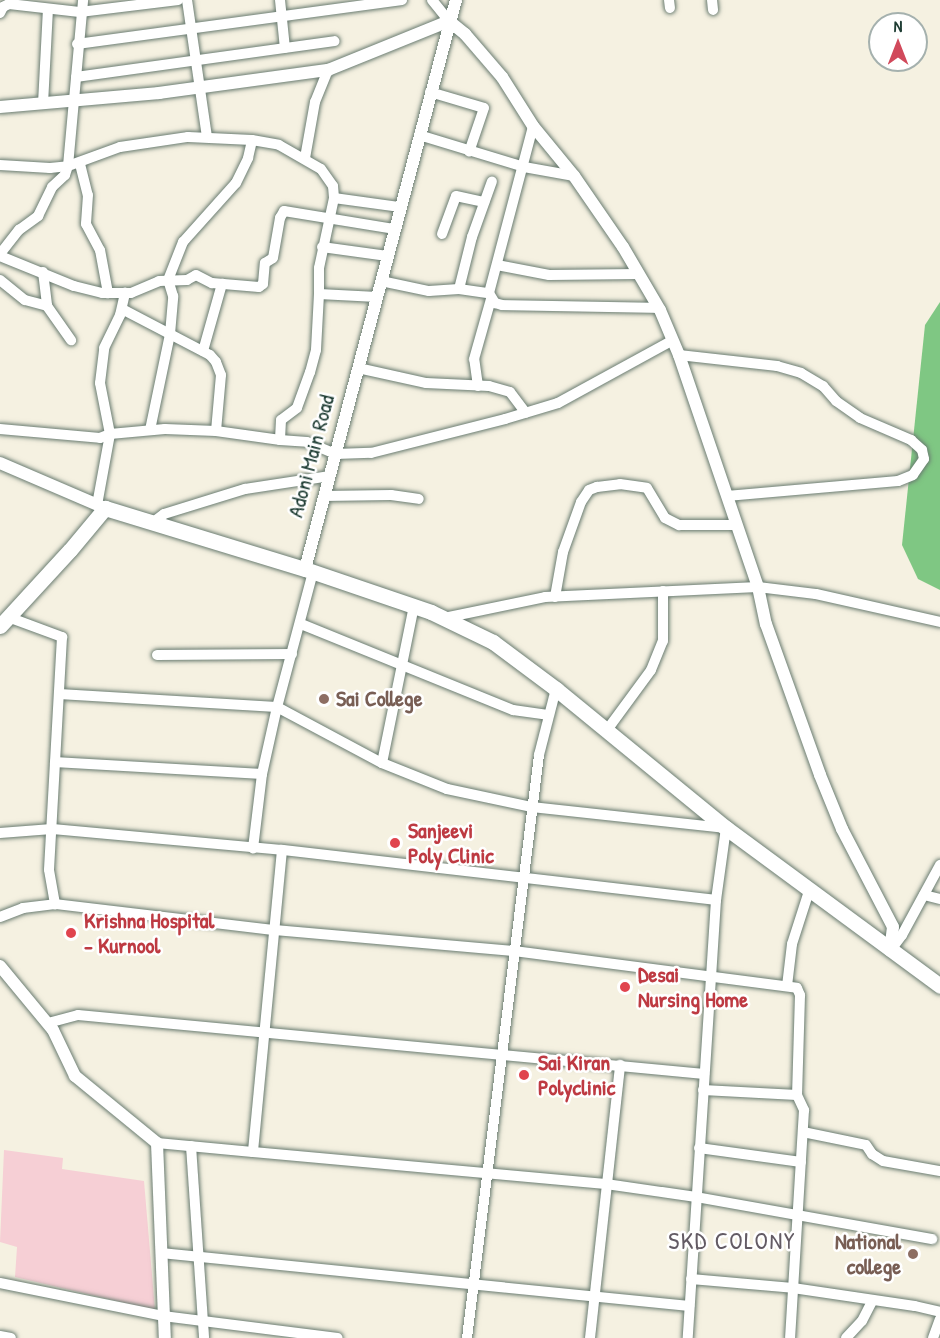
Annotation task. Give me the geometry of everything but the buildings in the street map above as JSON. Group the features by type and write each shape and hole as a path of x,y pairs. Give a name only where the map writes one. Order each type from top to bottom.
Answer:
{"main road":[{"path":"4,622 70,550 101,507 309,570 414,606 493,642 556,689 726,828 940,986"}],"street":[{"path":"83,0 77,44 74,165 88,195 86,224 100,250 108,293"},
{"path":"0,13 3,7 9,4 80,12 171,0"},
{"path":"187,0 207,137"},
{"path":"280,0 285,48"},
{"path":"77,44 372,6 402,0"},
{"path":"432,0 448,21 486,57 533,126 574,176 639,274 658,308 680,355 758,586 766,624 820,775 842,829 893,927 890,951"},
{"name":"Adoni Main Road","path":"309,570 324,496 448,21 456,0"},
{"path":"43,104 48,9"},
{"path":"0,107 75,102 328,70 448,21"},
{"path":"76,77 335,42"},
{"path":"305,158 315,102 328,70"},
{"path":"430,92 484,108 469,152"},
{"path":"478,386 474,359 533,126"},
{"path":"419,135 524,167 574,176"},
{"path":"0,165 50,168 74,165 99,154 148,141 207,137 252,140 279,145 305,158 328,176 334,198 322,247 316,350 297,408 281,420 280,440"},
{"path":"150,430 170,334 173,296 168,280 183,242 236,183 248,158 252,140"},
{"path":"74,165 52,187 38,216 19,230 0,255 89,291 125,293 168,280 187,280 196,275 212,283 261,286 265,263 273,258 284,211 394,229"},
{"path":"459,289 471,237 492,181"},
{"path":"442,234 456,196 484,202"},
{"path":"334,198 400,207"},
{"path":"322,247 387,256"},
{"path":"497,265 558,276 639,274"},
{"path":"43,272 47,306 70,340"},
{"path":"0,280 25,300 47,306"},
{"path":"381,281 423,290 459,289 490,296 502,305 658,308"},
{"path":"203,351 222,284"},
{"path":"0,463 101,507 110,434 100,383 104,348 122,309 125,293"},
{"path":"319,294 376,297"},
{"path":"122,309 203,351 220,368 216,431"},
{"path":"0,429 100,438 110,434 150,430 216,431 307,442 335,454 371,453 558,403 673,340"},
{"path":"680,355 777,366 801,374 823,386 836,400 860,418 911,440 922,450 924,459 913,475 898,481 727,496"},
{"path":"358,368 426,383 478,386 510,392 526,413"},
{"path":"152,523 164,514 245,489 330,476"},
{"path":"555,597 563,552 581,502 589,490 620,484 647,488 665,518 679,525 737,525"},
{"path":"324,496 390,495 419,499"},
{"path":"253,848 262,774 277,707 301,624 309,570"},
{"path":"444,618 555,597 758,586 816,594 940,622"},
{"path":"607,730 651,670 663,641 663,591"},
{"path":"382,763 414,606"},
{"path":"4,622 62,637 49,870 55,904"},
{"path":"301,624 513,710 548,715"},
{"path":"157,655 292,654"},
{"path":"467,1338 539,754 556,689"},
{"path":"59,694 277,707 382,763 447,789 532,807 726,828 716,900 688,1338"},
{"path":"55,762 262,774"},
{"path":"0,833 51,829 282,850 524,876 716,900"},
{"path":"253,1152 282,850"},
{"path":"890,951 940,865"},
{"path":"787,986 792,944 809,891"},
{"path":"924,895 940,899"},
{"path":"0,917 23,908 55,904 274,930 514,951 797,988 800,994 797,1095 804,1110 790,1338"},
{"path":"0,966 48,1023 75,1076 157,1143 606,1184 696,1197 932,1239"},
{"path":"48,1023 78,1016 502,1053 704,1074"},
{"path":"590,1338 620,1065"},
{"path":"703,1090 797,1095"},
{"path":"803,1132 866,1146 872,1154 883,1161 940,1171"},
{"path":"157,1143 165,1338"},
{"path":"191,1146 204,1338"},
{"path":"699,1148 801,1162"},
{"path":"161,1254 689,1306"},
{"path":"692,1279 793,1288 940,1312"},
{"path":"0,1283 163,1316 338,1338"},
{"path":"846,1338 862,1321 872,1301"},
{"path":"933,1338 940,1319"},
{"path":"0,1336 11,1338"}],"shaded area":[{"path":"4,1150 63,1158 62,1169 144,1181 155,1310 15,1277 17,1247 0,1242"}],"green space":[{"path":"940,302 940,590 918,579 902,545 925,325"}],"place":[{"name":"Sai College","path":"324,699"},
{"name":"Sanjeevi Poly Clinic","path":"395,843"},
{"name":"Krishna Hospital - Kurnool","path":"71,933"},
{"name":"Desai Nursing Home","path":"625,987"},
{"name":"Sai Kiran Polyclinic","path":"524,1075"},
{"name":"National college","path":"913,1254"}],"district":[{"name":"SKD COLONY","path":"732,1241"}]}
